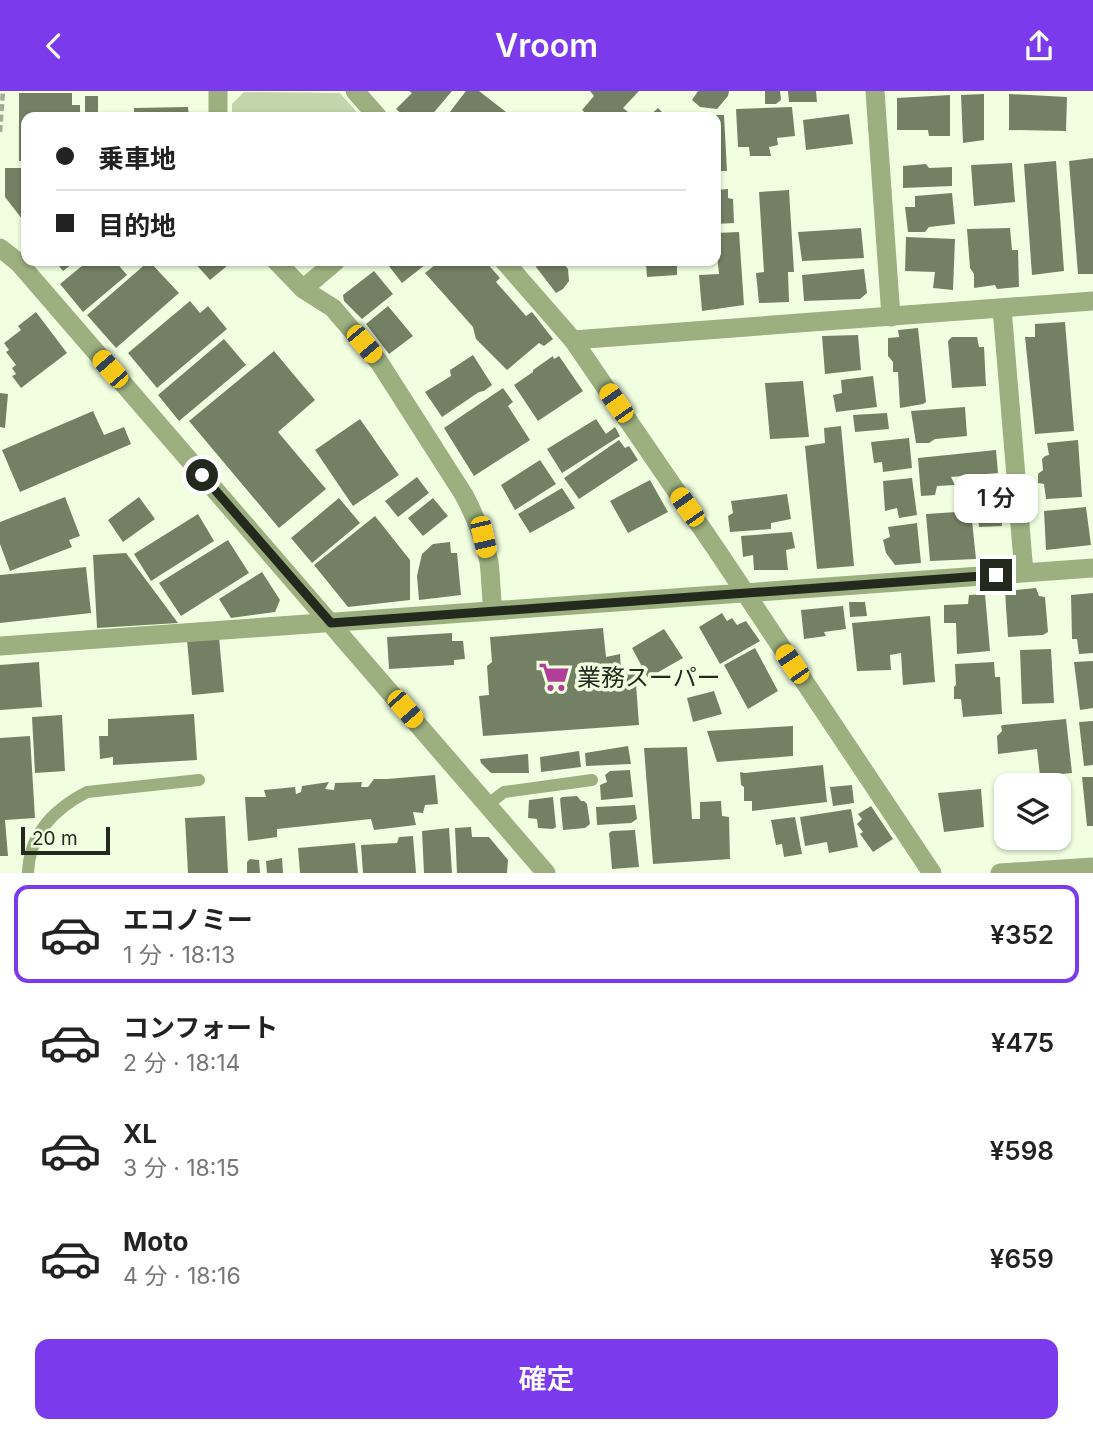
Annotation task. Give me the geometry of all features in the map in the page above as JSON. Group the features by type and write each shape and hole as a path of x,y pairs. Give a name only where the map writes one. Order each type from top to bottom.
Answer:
{"street":[{"path":"218,91 218,112"},
{"path":"355,91 374,112"},
{"path":"875,91 891,317"},
{"path":"0,248 21,265"},
{"path":"22,266 546,873"},
{"path":"281,266 303,289 333,308 379,362 464,495 483,537 489,563 493,611"},
{"path":"303,289 330,266"},
{"path":"508,266 573,340 932,873"},
{"path":"573,340 1093,301"},
{"path":"1002,308 1024,573"},
{"path":"0,646 1093,568"},
{"path":"1000,873 1093,867"}],"lane":[{"path":"28,873 29,858 42,829 70,800 87,792 199,780"},
{"path":"487,805 504,792 592,780"}],"path":[{"path":"0,132 3,91"}],"green space":[{"path":"244,92 340,93 357,112 232,112 232,104"}],"building":[{"path":"409,91 452,91 434,112 399,112 396,109 412,93"},
{"path":"466,91 479,91 506,112 450,112"},
{"path":"590,91 639,91 623,108 628,112 584,112 582,110 594,96"},
{"path":"698,91 729,91 717,109 700,107 692,100"},
{"path":"765,91 780,91 781,100 776,104 765,104"},
{"path":"788,91 816,91 817,102 789,102"},
{"path":"19,93 72,93 72,105 80,105 80,112 21,112 19,161"},
{"path":"984,94 984,140 963,143 961,95"},
{"path":"1009,94 1067,97 1066,131 1009,130"},
{"path":"950,95 950,136 929,136 928,130 897,130 897,98"},
{"path":"85,96 98,96 98,112 85,112"},
{"path":"188,107 188,112 134,112 134,108"},
{"path":"792,107 795,136 777,138 778,145 769,147 771,156 750,156 749,147 738,147 736,109"},
{"path":"849,114 853,144 806,150 803,120"},
{"path":"721,115 724,115 727,171 721,171"},
{"path":"1093,158 1093,274 1078,274 1069,161"},
{"path":"1056,161 1064,271 1032,275 1024,164"},
{"path":"1012,163 1015,202 974,206 971,165"},
{"path":"926,164 929,168 952,167 952,186 903,188 903,166"},
{"path":"5,168 21,168 21,218 5,197"},
{"path":"728,189 728,198 733,199 734,223 721,224 721,190"},
{"path":"789,190 794,272 788,272 789,302 759,303 756,273 764,272 759,192"},
{"path":"952,193 955,224 929,227 925,232 908,232 905,207 915,207 915,196"},
{"path":"861,228 864,258 802,261 798,232"},
{"path":"1010,228 1012,250 1018,250 1019,287 997,289 995,285 974,288 967,229"},
{"path":"739,232 744,305 702,311 699,275 719,274 721,233"},
{"path":"906,237 955,239 953,290 933,288 935,272 905,271"},
{"path":"82,266 119,266 127,275 83,312 60,284"},
{"path":"143,266 154,266 179,293 116,348 87,315"},
{"path":"197,266 227,266 210,280"},
{"path":"389,266 424,266 402,283"},
{"path":"434,266 489,266 500,278 496,282 526,316 532,312 553,339 544,346 539,343 507,370 476,339 473,327 425,273"},
{"path":"566,266 569,281 556,293 536,267"},
{"path":"646,266 677,266 677,275 647,277"},
{"path":"864,269 867,293 860,299 804,301 802,275"},
{"path":"374,271 393,294 362,319 344,301 343,295"},
{"path":"190,301 200,313 208,306 227,329 157,388 128,353"},
{"path":"388,306 413,336 389,354 366,324"},
{"path":"36,312 67,353 21,388 12,376 16,374 12,368 16,365 6,352 9,350 4,343 21,330 18,326"},
{"path":"1065,322 1074,431 1035,434 1025,337 1035,337 1035,324"},
{"path":"918,328 926,402 900,408 898,372 893,372 893,362 888,356 888,338 899,337 898,330"},
{"path":"858,335 861,370 825,374 822,336"},
{"path":"952,337 977,337 979,347 984,347 986,386 952,388 948,341"},
{"path":"224,339 246,365 179,421 158,395"},
{"path":"274,351 315,400 278,432 326,489 279,528 189,421"},
{"path":"473,355 492,385 442,417 425,392 451,376 450,370"},
{"path":"553,356 554,359 559,356 583,391 538,421 514,385"},
{"path":"873,376 877,407 836,412 833,395 842,393 841,380"},
{"path":"803,381 809,437 770,439 765,383"},
{"path":"503,388 513,402 508,406 530,440 474,476 444,428"},
{"path":"0,393 8,394 5,428 0,427"},
{"path":"965,407 967,436 916,443 911,411"},
{"path":"93,411 104,435 124,427 131,444 20,492 2,450"},
{"path":"887,413 889,429 855,432 853,415"},
{"path":"360,419 399,475 353,506 315,450"},
{"path":"596,419 606,434 615,427 620,436 562,473 547,449"},
{"path":"841,426 854,566 817,569 805,446 825,443 824,428"},
{"path":"909,438 912,468 883,472 882,462 874,463 871,442"},
{"path":"619,440 625,448 629,446 638,460 579,499 564,478"},
{"path":"1078,440 1082,497 1046,499 1044,484 1038,483 1038,474 1043,470 1042,459 1049,455 1047,443"},
{"path":"996,450 998,473 951,477 955,485 937,486 935,495 921,496 918,458"},
{"path":"540,460 556,484 515,510 501,485"},
{"path":"417,477 429,493 398,517 385,501"},
{"path":"912,478 917,515 899,518 897,508 885,511 883,481"},
{"path":"650,480 668,512 628,533 610,501"},
{"path":"562,488 575,508 530,533 518,514"},
{"path":"787,494 791,519 771,523 771,529 730,532 728,516 733,513 731,501"},
{"path":"999,495 1002,526 979,527 976,497"},
{"path":"65,497 80,536 69,540 72,547 10,571 0,544 0,522"},
{"path":"139,497 155,519 123,542 108,520"},
{"path":"339,498 360,523 312,563 291,538"},
{"path":"433,498 448,516 423,536 408,518"},
{"path":"1086,507 1091,545 1046,550 1044,511"},
{"path":"971,511 976,559 930,561 926,514"},
{"path":"198,514 214,541 151,581 134,554"},
{"path":"375,516 410,560 410,600 348,607 314,565"},
{"path":"917,523 921,563 895,565 886,553 883,540 890,537 888,527"},
{"path":"792,532 795,548 786,550 788,570 754,570 753,555 743,557 741,536"},
{"path":"228,540 249,573 181,616 159,583"},
{"path":"450,542 451,553 457,553 461,595 419,600 417,576 422,554 433,544"},
{"path":"126,553 178,623 97,628 93,555"},
{"path":"86,567 91,613 0,623 0,575"},
{"path":"262,572 280,600 275,612 231,618 219,599"},
{"path":"1036,588 1039,596 1045,597 1048,632 1043,635 1008,637 1005,591"},
{"path":"1093,593 1093,653 1079,654 1077,639 1072,639 1071,595"},
{"path":"985,594 990,651 957,654 956,623 944,623 944,605 968,604 969,595"},
{"path":"849,602 865,602 867,616 850,617"},
{"path":"843,606 846,629 824,632 826,636 804,639 801,610"},
{"path":"722,613 727,621 732,618 737,625 746,621 760,641 720,664 699,627"},
{"path":"930,616 935,682 903,685 901,653 890,655 891,670 857,671 852,623"},
{"path":"603,628 606,657 620,654 621,671 635,670 639,725 483,736 479,696 489,695 487,666 492,662 490,637"},
{"path":"664,629 683,658 648,678 632,648"},
{"path":"452,633 452,641 463,641 465,659 454,660 454,665 389,669 387,637"},
{"path":"219,637 224,692 192,695 187,640"},
{"path":"755,648 778,691 748,709 724,665"},
{"path":"1051,649 1054,703 1022,704 1020,650"},
{"path":"1093,661 1093,708 1080,710 1074,662"},
{"path":"39,662 42,707 0,710 0,665"},
{"path":"994,662 995,677 1000,677 1002,714 963,717 961,699 954,699 955,664"},
{"path":"714,691 722,714 693,722 687,698"},
{"path":"194,714 197,760 113,765 113,757 100,759 99,736 108,736 108,719"},
{"path":"62,715 65,771 35,773 32,717"},
{"path":"1066,719 1072,773 1040,773 1037,749 998,754 997,736 1003,725"},
{"path":"1093,721 1093,765 1084,766 1079,722"},
{"path":"793,726 793,756 717,762 707,731"},
{"path":"30,736 35,818 5,820 8,856 0,856 0,738"},
{"path":"628,746 631,764 586,766 585,753"},
{"path":"687,747 692,819 700,819 700,802 721,801 722,816 729,817 730,859 653,864 644,748"},
{"path":"579,751 581,767 541,772 540,757"},
{"path":"528,754 529,773 491,773 480,759"},
{"path":"823,765 827,802 752,811 752,801 744,801 740,772"},
{"path":"630,770 633,797 601,800 600,785 607,782 605,775 610,771"},
{"path":"435,775 438,804 425,805 423,813 413,812 416,825 374,830 371,819 277,829 277,837 248,841 245,797 266,797 264,790 295,787 296,794 301,792 302,786 329,782 325,789 334,790 335,783 362,782 361,787 368,787 374,779"},
{"path":"1082,777 1093,777 1093,826 1087,826"},
{"path":"852,785 854,803 833,806 830,787"},
{"path":"981,789 984,827 944,832 938,793"},
{"path":"577,796 587,804 590,824 585,828 563,830 560,799"},
{"path":"553,797 556,827 538,828 537,819 528,818 529,800"},
{"path":"635,805 637,819 631,823 597,825 596,807"},
{"path":"871,806 893,839 873,852 860,834 863,832 857,824 862,819 858,814"},
{"path":"851,809 858,847 829,853 827,842 805,846 800,817"},
{"path":"225,816 228,873 188,873 185,818"},
{"path":"795,817 802,854 784,857 782,844 776,845 771,820"},
{"path":"471,827 472,837 489,837 508,860 507,873 457,873 455,828"},
{"path":"449,828 452,873 424,873 422,831"},
{"path":"635,830 639,867 612,869 609,833"},
{"path":"413,836 416,873 363,873 361,845 397,843 399,837"},
{"path":"355,843 358,873 300,873 298,848"},
{"path":"282,858 283,873 267,873 266,861"},
{"path":"250,859 259,860 260,873 247,873 247,862"}],"place":[{"name":"業務スーパー","path":"554,677"}],"route":[{"path":"202,475 331,623 996,575"}]}
